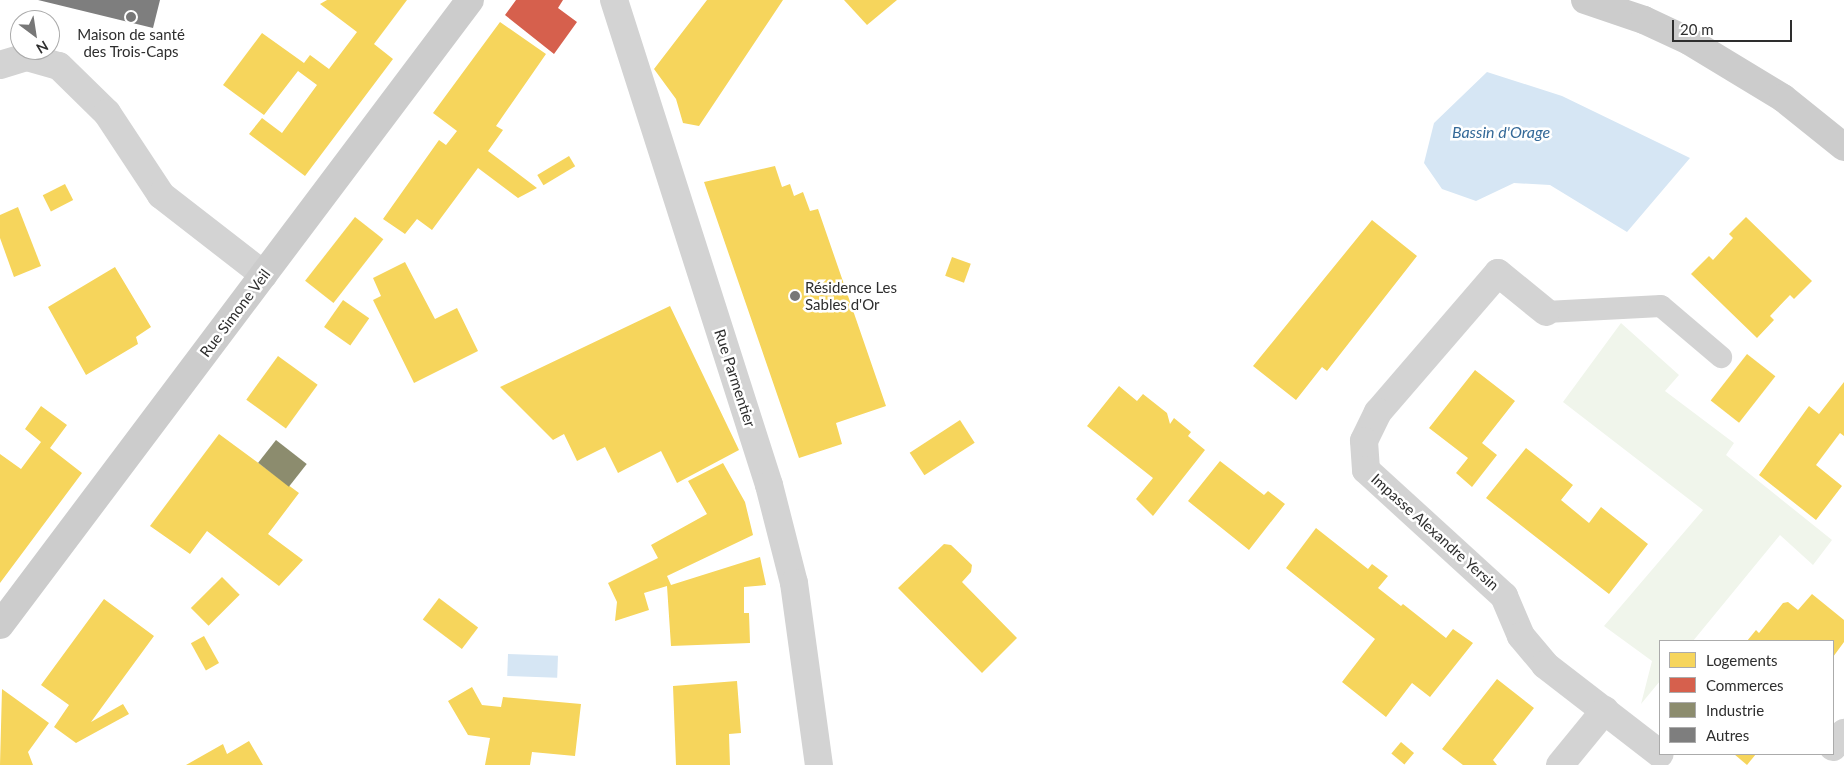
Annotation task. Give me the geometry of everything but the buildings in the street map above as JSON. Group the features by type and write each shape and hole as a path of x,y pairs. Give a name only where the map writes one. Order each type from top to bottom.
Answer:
{"main road":[{"name":"Rue Simone Veil","path":"0,625 470,0"},
{"path":"1585,0 1644,20 1697,46 1783,98 1844,147"}],"street":[{"name":"Rue Parmentier","path":"614,0 771,494 794,583 819,765"},
{"path":"0,65 27,57 59,66 107,113 161,195 264,275"},
{"name":"Impasse Alexandre Yersin","path":"1546,312 1498,273 1378,412 1364,441 1366,470 1504,596 1521,636 1545,665 1659,753"},
{"path":"1560,765 1605,710"},
{"path":"1834,746 1844,733"},
{"name":"Impasse Alexandre Yersin","path":"1661,755 1675,765"},
{"path":"1818,765 1826,755"}],"lane":[{"path":"1546,312 1661,306 1721,357"}],"shaded area":[{"path":"1621,323 1679,375 1665,391 1734,443 1726,455 1832,540 1813,565 1780,535 1694,640 1659,640 1659,682 1641,704 1652,661 1604,626 1703,510 1563,402"}],"water":[{"name":"Bassin d'Orage","path":"1487,72 1562,96 1690,158 1627,232 1550,185 1514,183 1476,201 1442,189 1424,163 1434,123"},
{"path":"508,654 558,656 557,678 507,676"}],"place":[{"name":"Maison de santé des Trois-Caps","path":"131,17"},
{"name":"Résidence Les Sables d'Or","path":"795,296"}]}
